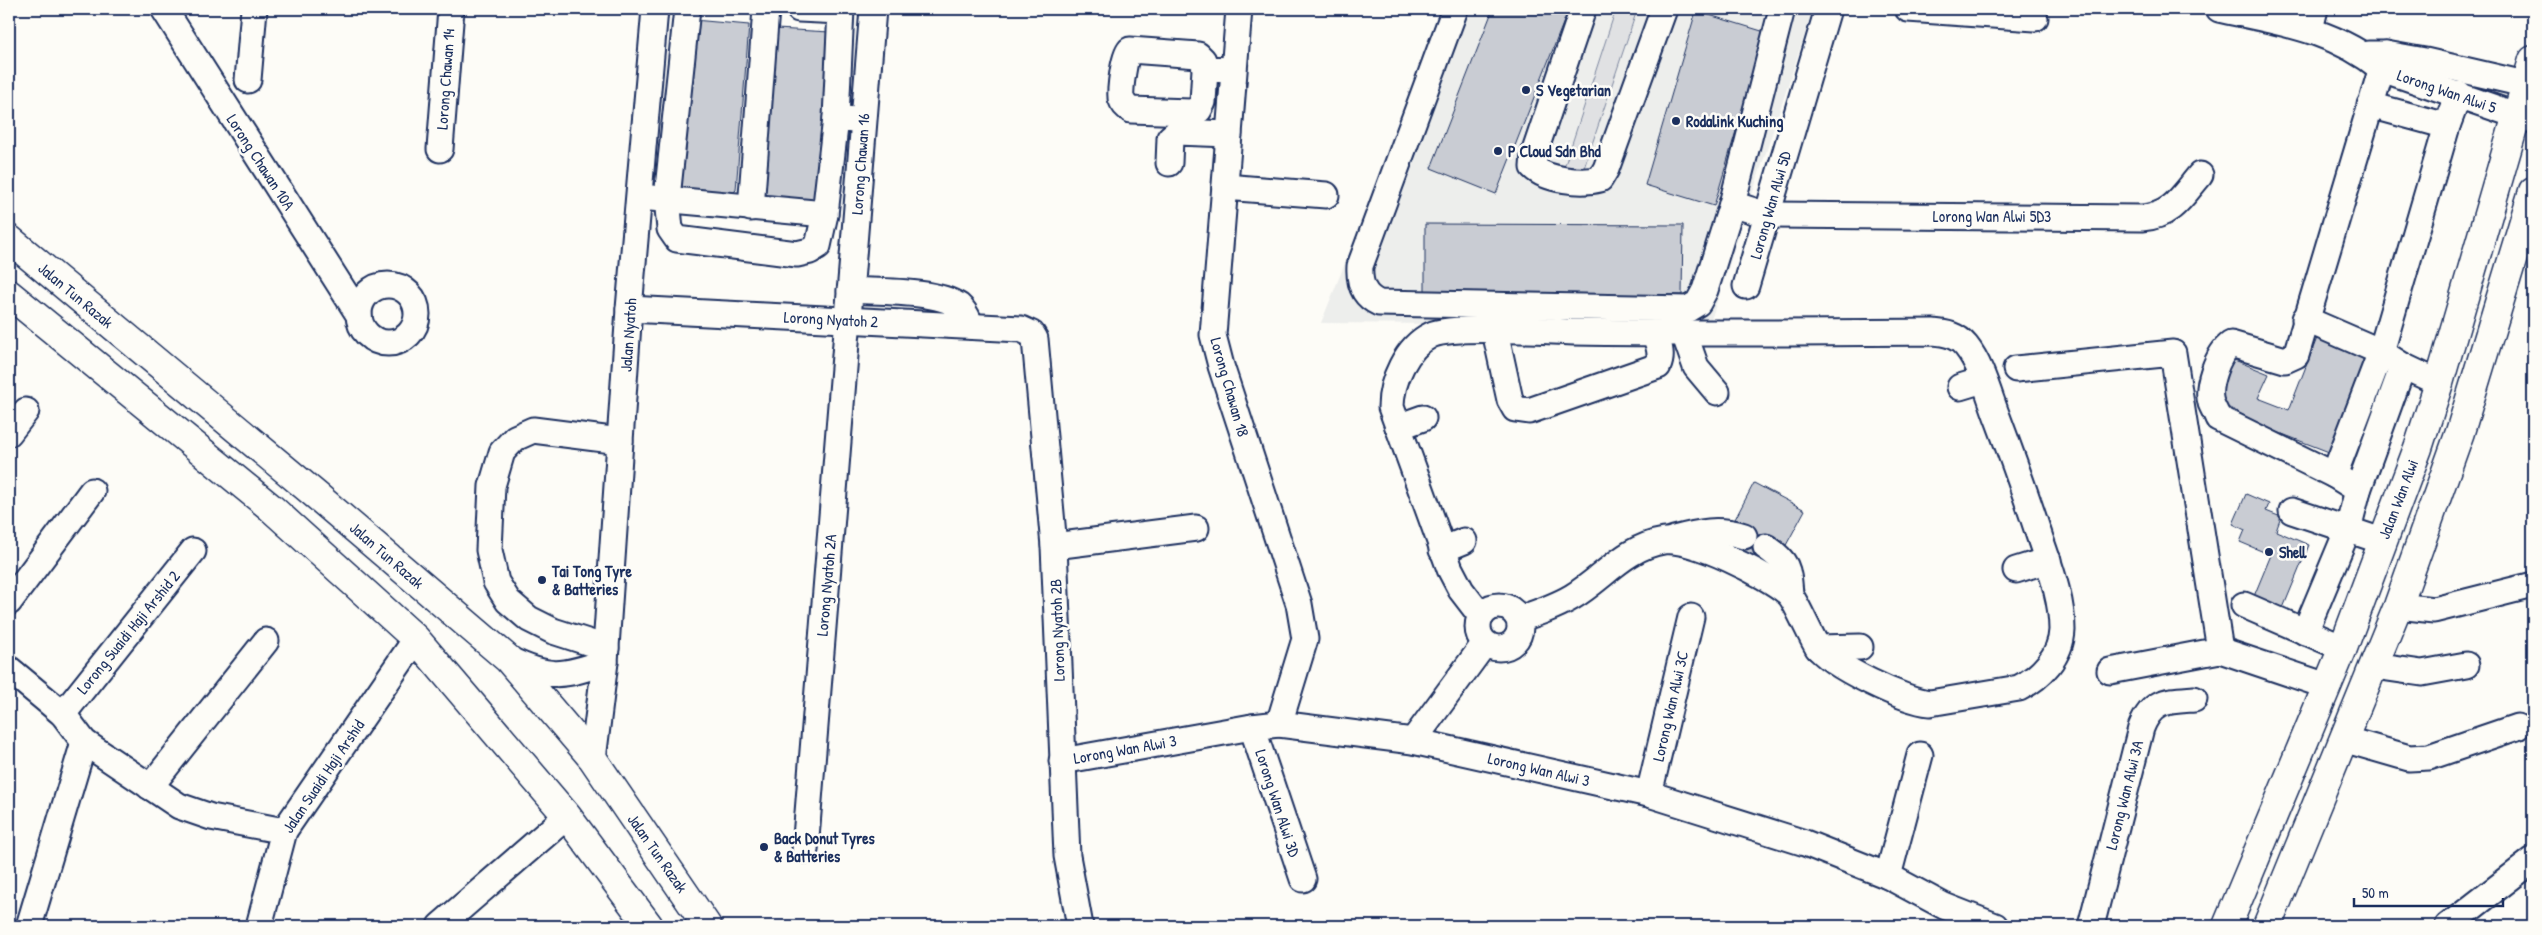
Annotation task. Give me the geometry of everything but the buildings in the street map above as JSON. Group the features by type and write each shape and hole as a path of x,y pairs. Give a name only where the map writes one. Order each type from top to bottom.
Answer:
{"main road":[{"name":"Jalan Wan Alwi","path":"2227,926 2343,648 2418,448 2525,118 2531,77"},
{"path":"2267,926 2398,606 2460,432 2533,191"},
{"name":"Jalan Tun Razak","path":"9,239 317,496 508,659 593,758 707,926"},
{"path":"9,294 270,507 416,639 567,816 649,926"}],"street":[{"name":"Lorong Chawan 10A","path":"164,9 359,315"},
{"path":"248,80 254,9"},
{"name":"Lorong Chawan 14","path":"440,149 451,9"},
{"name":"Jalan Nyatoh","path":"593,758 605,655 629,309 655,9"},
{"path":"688,9 667,198 670,229 677,239 797,254 810,251 818,246 825,214 836,118 840,10 799,9"},
{"path":"751,208 766,9"},
{"name":"Lorong Chawan 16","path":"848,320 873,9"},
{"name":"Lorong Chawan 18","path":"1239,9 1213,335 1221,366 1299,604 1305,639 1279,724"},
{"path":"1455,9 1360,266 1362,287 1373,300 1379,303 1688,309 1698,303 1732,204 1782,9"},
{"path":"1583,9 1534,154 1533,167 1540,174 1590,182 1600,179 1606,169 1664,9"},
{"name":"Lorong Wan Alwi 5D","path":"1746,286 1828,9"},
{"path":"1908,9 2035,18"},
{"name":"Lorong Wan Alwi 5","path":"2219,9 2313,19 2377,59 2459,94 2525,118"},
{"path":"2218,418 2211,402 2210,385 2227,347 2236,344 2280,358 2290,359 2296,354 2370,105 2377,59"},
{"name":"Lorong Wan Alwi 5","path":"2377,59 2531,77"},
{"path":"1205,69 1233,70"},
{"path":"2334,475 2381,352 2447,126 2459,94"},
{"path":"2370,105 2447,126"},
{"path":"836,118 863,120"},
{"path":"1169,162 1170,138 1177,132 1229,134"},
{"name":"Lorong Wan Alwi 5D3","path":"1732,204 1767,215 2156,217 2168,212 2200,174"},
{"path":"1225,187 1326,195"},
{"path":"640,197 825,214"},
{"path":"850,290 936,297 958,306 966,314 971,326"},
{"name":"Lorong Nyatoh 2","path":"629,309 1021,329 1032,334"},
{"path":"2305,319 2381,352 2403,366 2439,383"},
{"name":"Lorong Nyatoh 2A","path":"804,850 848,320"},
{"path":"1481,616 1454,579 1453,546 1398,427 1391,407 1391,392 1395,378 1421,342 1432,334 1446,331 1943,333 1954,336 1966,346 1972,355 1972,383 2048,560 2058,590 2062,630 2060,642 2050,664 2030,683 2019,688 1930,703 1918,702 1885,689 1833,660 1818,648 1790,594 1788,569 1780,557 1766,547"},
{"path":"1495,331 1510,400 1516,409 1529,411 1658,366 1660,346 1654,333"},
{"path":"1684,333 1696,367 1717,392"},
{"name":"Lorong Nyatoh 2B","path":"1032,334 1035,339 1054,546 1067,856 1080,926"},
{"path":"2016,370 2173,353 2220,650"},
{"path":"2305,632 2348,529 2358,490 2403,366"},
{"path":"9,434 26,411"},
{"path":"1398,427 1423,418"},
{"path":"2184,423 2218,418 2334,475 2358,490"},
{"path":"605,655 529,619 508,601 496,582 489,550 492,486 502,452 515,438 533,430 620,441"},
{"path":"9,602 92,492"},
{"path":"2292,511 2382,541"},
{"path":"1054,546 1196,528"},
{"path":"1519,619 1552,607 1572,597 1630,552 1666,540 1712,530 1728,531 1744,536"},
{"path":"1666,540 1702,548 1721,556 1768,579 1790,594"},
{"name":"Lorong Suaidi Haji Arshid 2","path":"63,714 193,551"},
{"path":"2016,570 2048,560"},
{"path":"2398,606 2434,610 2533,585"},
{"path":"1496,605 1506,606 1514,611 1519,619 1521,629 1518,638 1511,645 1493,648 1485,643 1479,635 1478,625 1481,616 1487,609 1496,605"},
{"path":"2244,605 2343,648"},
{"name":"Lorong Wan Alwi 3C","path":"1648,794 1691,617"},
{"name":"Jalan Suaidi Haji Arshid","path":"259,926 284,831 416,639"},
{"path":"150,787 266,641"},
{"path":"1413,741 1485,643"},
{"path":"1818,648 1860,647"},
{"path":"2110,671 2220,650 2327,686"},
{"path":"508,659 535,672 554,675 585,669 605,655"},
{"path":"2374,666 2422,673 2466,665"},
{"path":"9,669 63,714 84,742 179,806 211,818 284,831"},
{"name":"Lorong Wan Alwi 3A","path":"2092,926 2141,728 2147,714 2156,705 2194,699"},
{"name":"Lorong Wan Alwi 3","path":"1062,761 1252,727 1279,724 1413,741 1648,794 1805,843 1888,876 1944,906 1995,926"},
{"name":"Lorong Wan Alwi 3D","path":"1252,727 1303,878"},
{"path":"2343,739 2409,758 2429,758 2517,727"},
{"path":"29,926 84,742"},
{"path":"1888,876 1920,755"},
{"path":"440,926 567,816"},
{"path":"2448,926 2529,867"}],"shaded area":[{"path":"1447,9 1813,9 1709,326 1321,323"},
{"path":"1616,9 1636,13 1583,171 1563,171"}],"place":[{"name":"S Vegetarian","path":"1526,90"},
{"name":"Rodalink Kuching","path":"1676,121"},
{"name":"P Cloud Sdn Bhd","path":"1498,151"},
{"name":"Shell","path":"2269,552"},
{"name":"Tai Tong Tyre & Batteries","path":"542,580"},
{"name":"Back Donut Tyres & Batteries","path":"764,847"}]}
